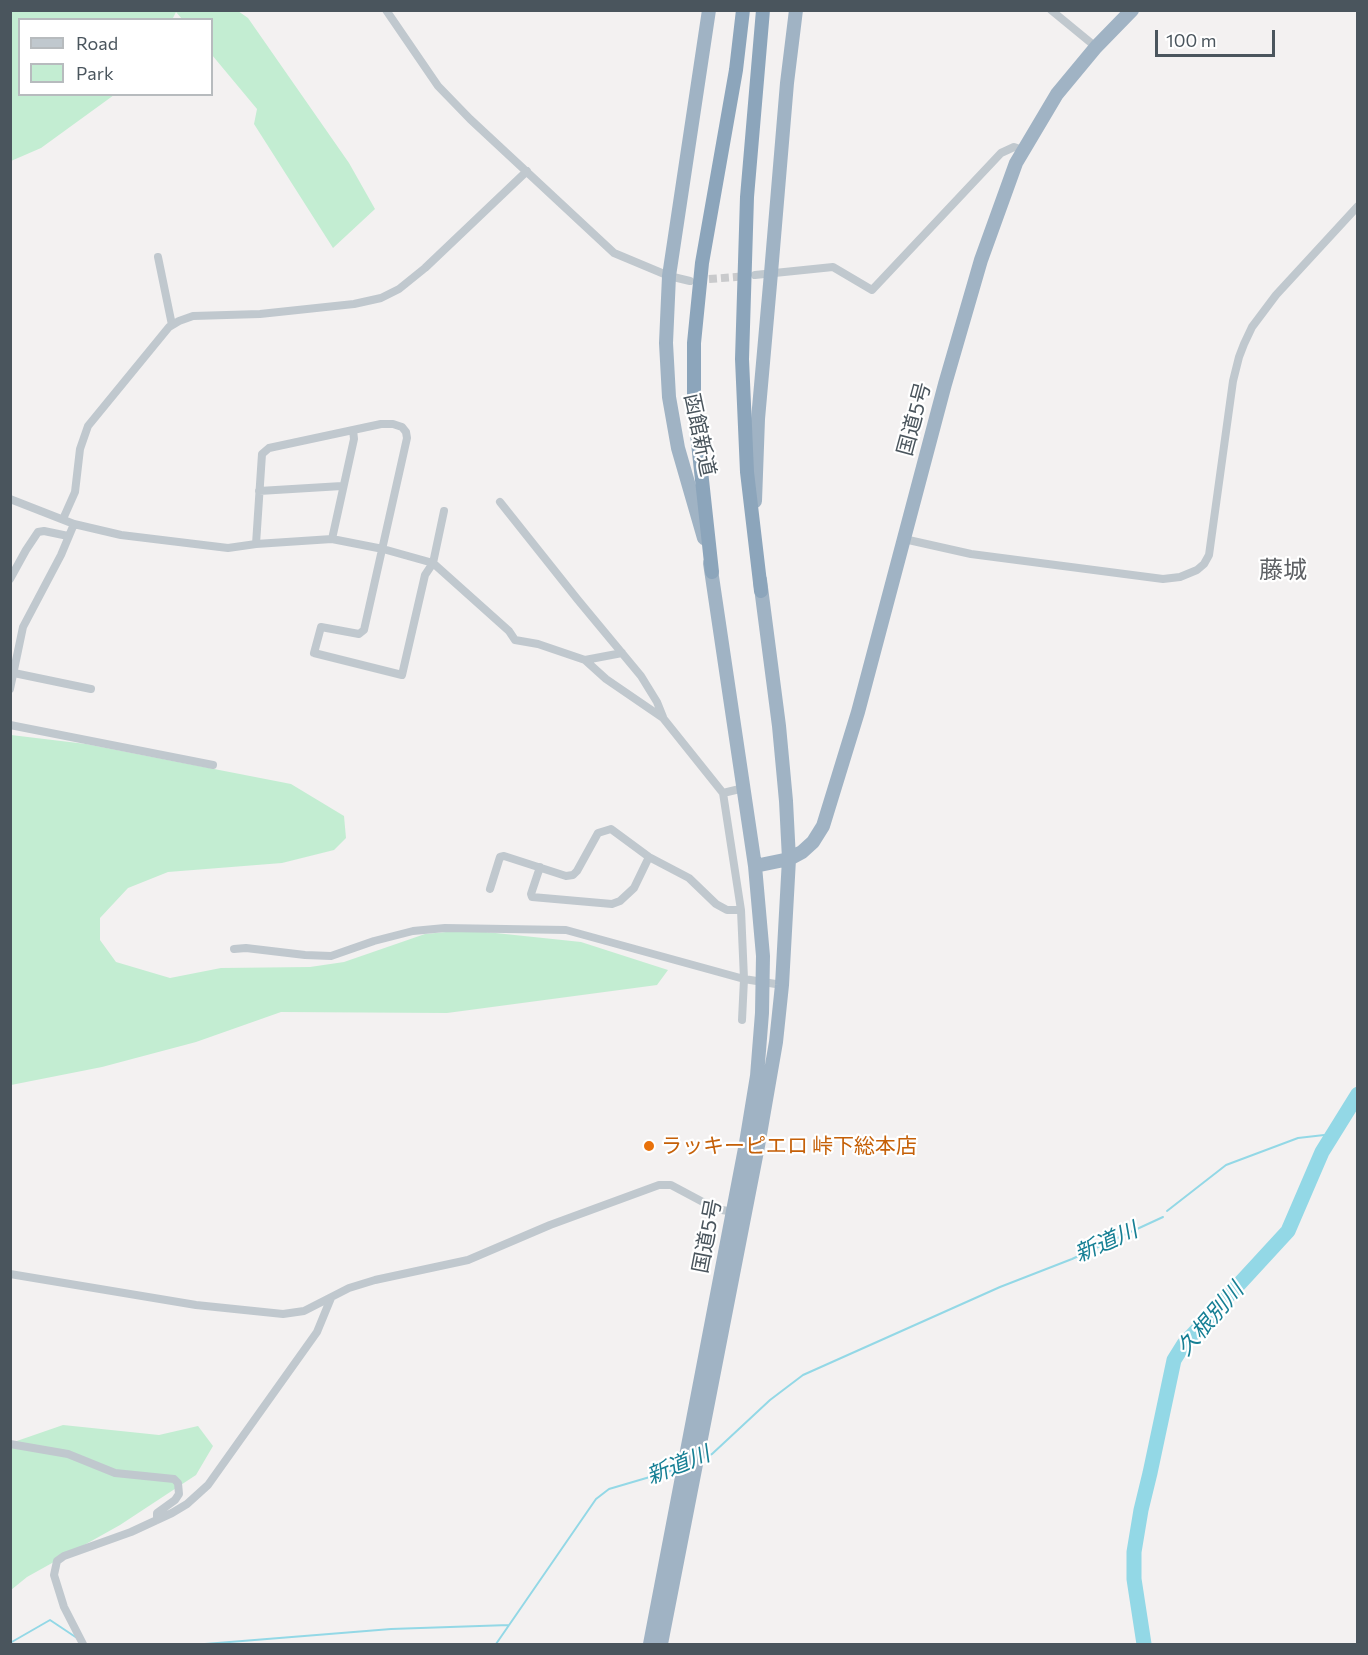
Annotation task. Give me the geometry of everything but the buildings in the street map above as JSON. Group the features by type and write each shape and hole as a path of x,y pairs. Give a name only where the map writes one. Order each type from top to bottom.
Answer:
{"highway":[{"name":"函館新道","path":"709,10 669,276 666,343 672,414 681,465 699,518 712,572 755,866"},
{"path":"712,572 694,406 694,343 702,263 736,70 743,10"},
{"path":"762,10 747,197 742,359 747,472 779,726 789,859"},
{"path":"761,591 755,485 787,83 796,10"},
{"name":"国道5号","path":"739,1213 757,1076 763,983 755,866 789,859 802,852 813,842 823,826 858,712 945,384 981,260 1016,163 1057,94 1096,47 1132,10"},
{"name":"国道5号","path":"650,1644 692,1455 739,1213 770,1082 782,986 789,859"},
{"name":"国道5号","path":"661,1644 687,1477"}],"street":[{"path":"386,10 438,86 470,119 614,253 669,276 690,281"},
{"path":"1051,10 1096,47"},
{"path":"755,275 833,267 872,290 1001,153 1014,147 1023,150"},
{"path":"63,519 75,492 80,449 88,426 172,325 193,316 260,314 354,304 381,298 399,289 425,268 527,171"},
{"path":"904,538 971,554 1163,579 1180,577 1197,570 1209,555 1233,381 1244,344 1252,327 1276,295 1358,206"},
{"path":"158,257 172,325"},
{"path":"256,544 262,454 269,448 381,424 402,427 407,438 364,630 359,634 321,627 314,653 402,675 425,575 433,563 444,511"},
{"path":"332,539 354,439 353,430"},
{"path":"259,491 342,486"},
{"path":"10,498 74,524 121,535 228,548 332,539 383,549 433,563 502,625 515,640 585,660 606,680 663,718 723,793 741,910 744,980 742,1020"},
{"path":"500,502 641,676 657,702 663,718"},
{"path":"10,689 14,673 14,645 61,555 74,524"},
{"path":"10,579 38,532 68,536"},
{"path":"585,660 622,653"},
{"path":"14,673 91,689"},
{"path":"10,725 213,765"},
{"path":"723,793 744,788"},
{"path":"490,889 500,857 504,856 566,876 573,875 598,833 611,829 649,857 689,878 716,904 727,910 741,910"},
{"path":"540,867 532,897 612,904 620,901 634,888 649,857"},
{"path":"234,949 246,948 331,956 374,941 413,931 445,928 566,930 744,980 782,986"},
{"path":"10,1274 196,1305 283,1314 304,1311 349,1288 375,1280 468,1260 550,1225 659,1185 671,1185 716,1209 739,1213"},
{"path":"83,1644 64,1607 54,1575 57,1561 64,1556 131,1532 157,1520 187,1504 208,1485 317,1332 331,1298"},
{"path":"10,1444 68,1454 115,1473 174,1479 178,1483 179,1494 175,1500 157,1513 157,1520"}],"green space":[{"path":"10,11 238,11 248,18 349,163 375,209 333,248 254,124 257,109 213,56 213,18 181,18 176,12 173,18 18,18 18,96 113,96 41,148 11,161"},
{"path":"11,735 86,744 291,784 344,816 346,838 334,850 282,863 168,872 128,888 100,918 100,940 116,962 170,978 221,968 310,967 344,962 425,934 467,930 581,942 668,970 657,985 447,1013 281,1012 196,1042 102,1067 11,1085"},
{"path":"63,1425 159,1435 198,1426 213,1446 196,1475 120,1525 27,1577 11,1590 11,1443"}],"waterway":[{"name":"久根別川","path":"1144,1644 1134,1579 1134,1552 1174,1360 1184,1344 1288,1231 1322,1152 1358,1094"},
{"name":"新道川","path":"1167,1211 1226,1165 1298,1138 1333,1134"},
{"name":"新道川","path":"702,1458 712,1454 770,1400 803,1375 1000,1287 1072,1259 1163,1217"},
{"name":"新道川","path":"496,1644 596,1499 609,1489 677,1469"},
{"name":"新道川","path":"10,1643 50,1620 77,1638"},
{"name":"新道川","path":"205,1644 391,1629 509,1625"}],"tunnel":[{"path":"697,280 748,276"}],"place":[{"name":"ラッキーピエロ 峠下総本店","path":"649,1146"}],"district":[{"name":"藤城","path":"1283,570"}]}
